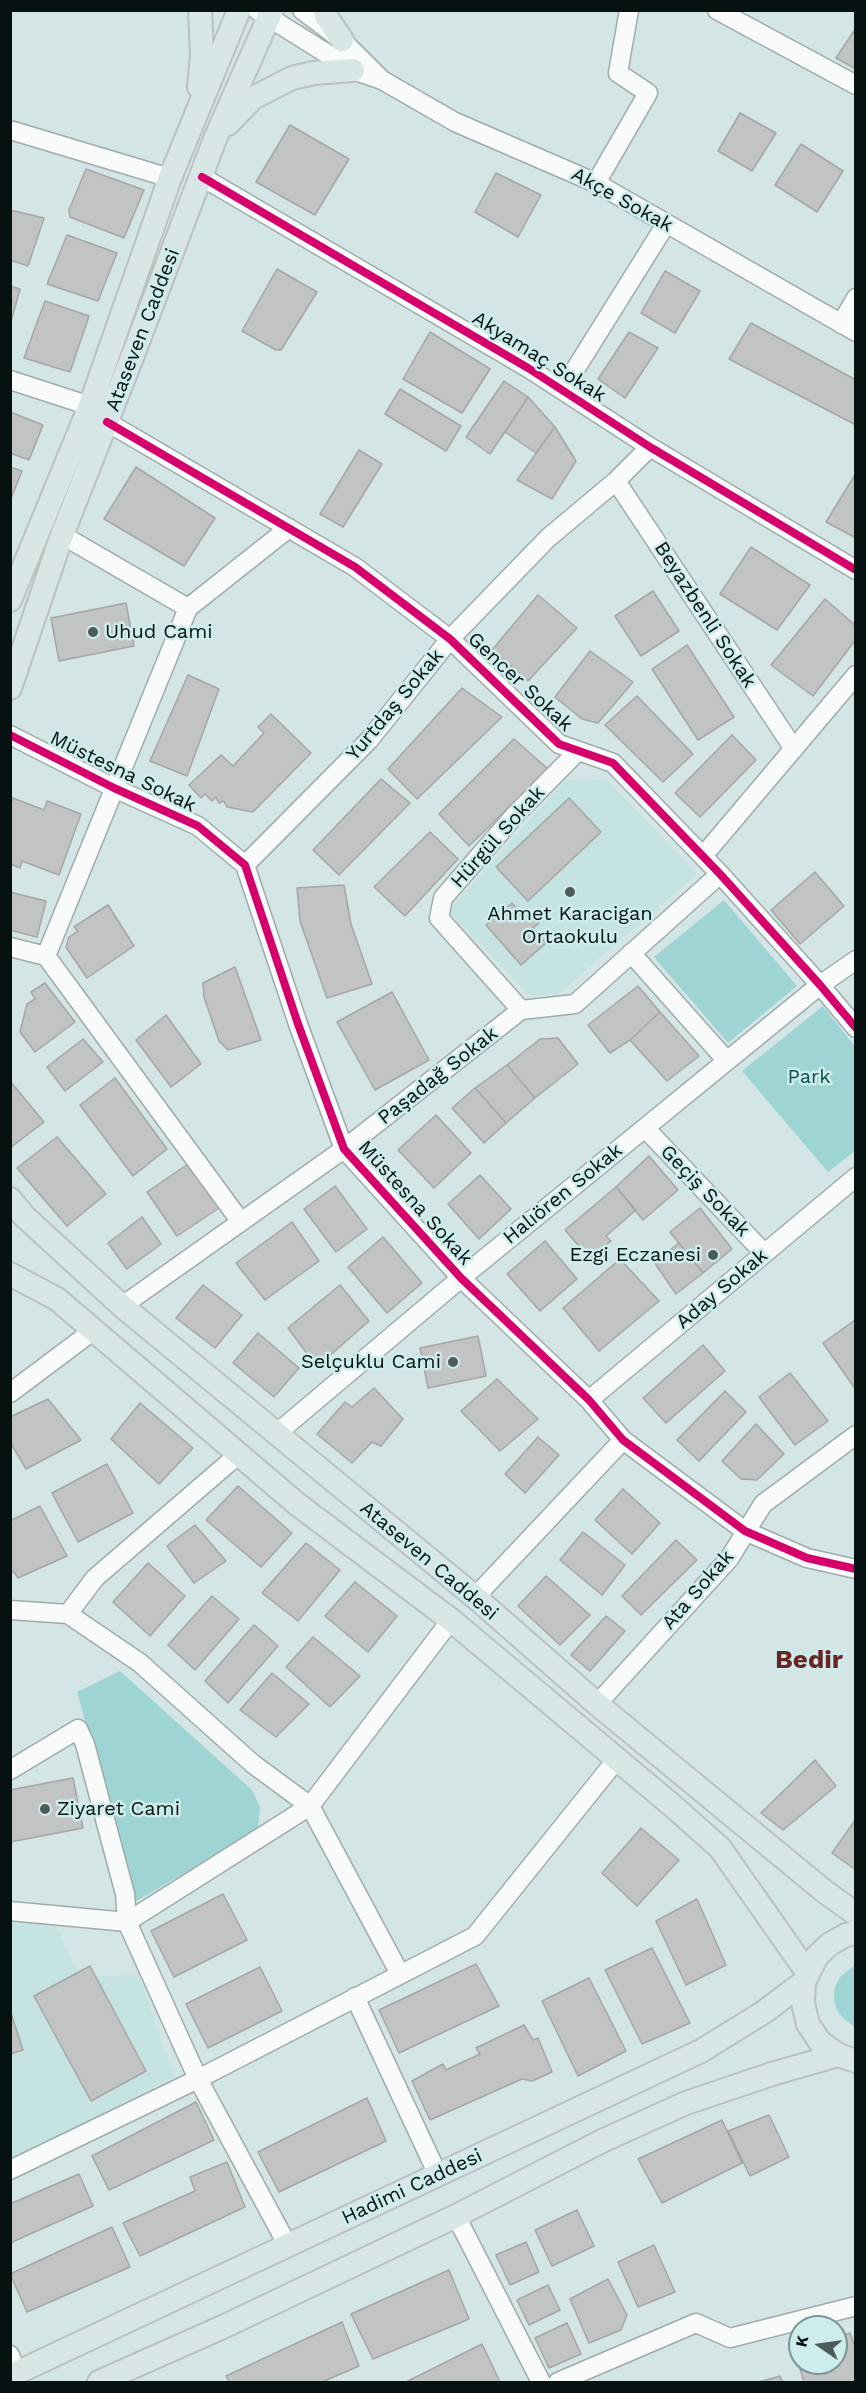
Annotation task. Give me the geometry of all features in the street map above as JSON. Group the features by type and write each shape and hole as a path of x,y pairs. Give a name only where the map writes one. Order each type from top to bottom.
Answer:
{"main road":[{"path":"194,117 202,55 200,10"},
{"name":"Ataseven Caddesi","path":"10,600 90,406 170,178 239,10"},
{"path":"325,10 326,16 342,40"},
{"name":"Ataseven Caddesi","path":"10,688 62,535 265,13"},
{"path":"215,139 235,114 253,98 271,87 292,78 314,73 353,70"},
{"name":"Ataseven Caddesi","path":"10,1199 24,1216 122,1306 475,1597 597,1704 855,1914"},
{"path":"10,1274 57,1299 297,1504 451,1620 720,1848 806,1977 803,2003 808,2024 820,2042 850,2060"},
{"name":"Hadimi Caddesi","path":"12,2368 288,2246 701,2051 764,2012 806,1977 817,1956 830,1944 855,1933"},
{"path":"99,2382 225,2326 456,2216 602,2141 686,2103 772,2074 850,2060"}],"street":[{"name":"Akçe Sokak","path":"302,10 342,40 382,80"},
{"path":"596,183 648,93 618,73 629,10"},
{"path":"717,10 855,84"},
{"name":"Akçe Sokak","path":"265,13 353,70 382,80 455,122 596,183 848,328"},
{"path":"10,130 170,178"},
{"name":"Akyamaç Sokak","path":"202,177 563,389 650,447 855,570"},
{"path":"563,389 666,224"},
{"path":"848,328 855,298"},
{"path":"10,380 90,406"},
{"name":"Gencer Sokak","path":"107,422 355,567 450,639 559,744 613,763 720,874 820,985 855,1028"},
{"name":"Yurtdaş Sokak","path":"245,865 369,740 450,639 548,538 616,481 650,447"},
{"name":"Beyazbenli Sokak","path":"616,481 794,749"},
{"path":"46,956 188,608 289,528"},
{"path":"62,535 188,608"},
{"path":"703,856 855,675"},
{"name":"Müstesna Sokak","path":"10,735 114,788 198,826 245,865 298,1024 344,1149 461,1278 590,1400 623,1440 745,1531 807,1558 855,1569"},
{"name":"Hürgül Sokak","path":"521,1010 439,918 442,898 515,815 578,751"},
{"path":"521,1010 575,1004 720,874"},
{"path":"10,947 46,956 241,1222"},
{"path":"631,954 727,1061"},
{"name":"Halıören Sokak","path":"276,1434 461,1278 820,985 855,960"},
{"name":"Paşadağ Sokak","path":"122,1306 344,1149 521,1010"},
{"name":"Geçiş Sokak","path":"645,1128 764,1253"},
{"name":"Aday Sokak","path":"590,1400 855,1177"},
{"path":"10,1393 94,1330"},
{"name":"Ata Sokak","path":"597,1704 729,1559 763,1504 855,1435"},
{"path":"475,1597 623,1440"},
{"path":"68,1614 95,1578 238,1454"},
{"path":"10,1610 68,1614 140,1663 253,1764 310,1806 400,1974"},
{"path":"10,1911 127,1922 310,1806 451,1620"},
{"path":"10,1770 78,1729 85,1744 125,1894 127,1922 198,2079 288,2246"},
{"path":"10,2170 198,2079 475,1936 617,1759"},
{"path":"355,1997 438,2175"},
{"path":"456,2216 541,2382"},
{"path":"558,2382 696,2323 730,2338 855,2306"}],"shaded area":[{"name":"Ahmet Karacigan Ortaokulu","path":"606,779 697,874 558,994 531,996 448,911 565,781"},
{"path":"11,1921 54,1922 80,1977 139,1975 174,2077 11,2161"}],"green space":[{"name":"Park","path":"724,900 797,986 728,1043 654,957"},
{"name":"Park","path":"823,1006 856,1048 855,1151 828,1172 742,1071"},
{"path":"120,1671 252,1790 260,1807 258,1830 135,1902 77,1692"},
{"path":"855,1965 855,2027 842,2017 836,2008 834,1998 835,1987 840,1977"}],"building":[{"path":"856,28 856,69 836,58"},
{"path":"740,113 776,133 752,171 718,151"},
{"path":"290,125 349,159 315,215 256,182"},
{"path":"801,144 843,171 817,212 775,185"},
{"path":"86,169 144,190 124,238 70,217 69,210"},
{"path":"496,173 541,195 518,237 475,212"},
{"path":"10,210 44,218 28,266 10,260"},
{"path":"67,235 117,253 98,301 47,284"},
{"path":"277,269 317,292 281,350 276,350 242,331"},
{"path":"665,271 700,291 675,333 641,313"},
{"path":"10,286 20,289 10,325"},
{"path":"45,301 89,316 70,372 24,358"},
{"path":"751,323 856,380 856,425 729,359"},
{"path":"430,332 490,369 462,413 403,379"},
{"path":"629,332 658,348 625,398 598,379"},
{"path":"504,381 528,397 490,454 466,437"},
{"path":"400,389 461,426 446,451 385,414"},
{"path":"528,397 555,427 536,453 505,432"},
{"path":"10,412 43,425 29,460 10,453"},
{"path":"555,427 576,461 552,499 517,480"},
{"path":"359,450 382,464 343,527 320,514"},
{"path":"10,467 22,471 10,501"},
{"path":"136,467 215,518 184,566 104,519"},
{"path":"856,473 856,538 826,522"},
{"path":"751,547 810,585 777,630 720,594"},
{"path":"653,591 679,631 641,656 615,616"},
{"path":"538,595 577,628 528,681 492,650"},
{"path":"825,599 856,626 856,639 813,696 771,665"},
{"name":"Uhud Cami","path":"126,603 134,646 59,661 51,618"},
{"path":"687,645 734,717 698,740 652,669"},
{"path":"590,651 633,682 598,723 582,719 555,697"},
{"path":"188,675 219,689 187,776 150,761"},
{"path":"462,688 502,717 417,799 388,769"},
{"path":"637,696 693,754 663,782 605,725"},
{"path":"271,714 311,753 253,812 227,807 224,801 219,803 216,797 212,801 205,794 201,798 189,785 221,755 233,766 264,733 258,727"},
{"path":"732,735 756,760 700,817 675,793"},
{"path":"514,739 548,769 469,846 439,814"},
{"path":"381,779 410,803 339,875 313,850"},
{"path":"13,798 44,810 47,801 81,814 59,875 22,861 20,868 10,864 10,806"},
{"path":"569,798 601,832 528,901 496,867"},
{"path":"430,832 458,859 405,916 374,887"},
{"path":"815,872 844,906 800,944 771,910"},
{"path":"344,885 351,924 372,984 327,998 300,921 297,888"},
{"path":"10,892 46,901 37,937 10,930"},
{"path":"512,903 525,918 531,913 539,923 533,928 546,943 521,965 486,925"},
{"path":"108,905 134,946 87,978 66,947 69,937 78,931 74,927"},
{"path":"235,967 261,1040 228,1050 219,1041 204,997 203,983"},
{"path":"45,983 75,1022 35,1052 20,1032 27,1004 35,999 31,992"},
{"path":"638,986 660,1012 630,1040 610,1053 588,1025"},
{"path":"392,992 429,1060 375,1090 337,1022"},
{"path":"660,1012 699,1056 667,1081 630,1040"},
{"path":"166,1015 201,1064 171,1087 136,1040"},
{"path":"558,1038 578,1064 535,1098 507,1065 540,1039"},
{"path":"83,1039 103,1062 65,1091 47,1067"},
{"path":"507,1065 535,1098 506,1123 475,1088"},
{"path":"115,1078 167,1149 133,1176 80,1105"},
{"path":"10,1081 44,1122 10,1148"},
{"path":"475,1088 506,1123 484,1143 452,1108"},
{"path":"436,1115 471,1153 434,1188 398,1150"},
{"path":"57,1137 106,1194 67,1226 17,1168"},
{"path":"649,1156 678,1190 643,1220 616,1187"},
{"path":"188,1164 219,1208 177,1236 147,1192"},
{"path":"480,1175 511,1209 479,1239 448,1204"},
{"path":"335,1186 367,1229 336,1252 304,1209"},
{"path":"616,1187 636,1210 606,1236 611,1241 590,1259 565,1230"},
{"path":"700,1208 732,1249 703,1273 670,1232"},
{"path":"142,1217 161,1244 127,1269 108,1243"},
{"path":"292,1222 319,1261 265,1300 236,1263"},
{"path":"383,1237 422,1283 387,1313 348,1267"},
{"path":"545,1241 577,1279 540,1311 507,1274"},
{"path":"679,1243 703,1273 676,1294 654,1262"},
{"path":"620,1259 659,1301 599,1351 563,1308"},
{"path":"203,1285 242,1315 215,1348 176,1318"},
{"path":"340,1285 369,1321 317,1367 288,1328"},
{"path":"856,1320 856,1390 823,1343"},
{"path":"258,1333 299,1368 274,1397 233,1363"},
{"name":"Selçuklu Cami","path":"478,1336 486,1376 428,1388 420,1348"},
{"path":"703,1345 725,1371 666,1423 643,1398"},
{"path":"790,1373 828,1421 795,1445 759,1397"},
{"path":"497,1379 538,1419 500,1451 461,1411"},
{"path":"374,1388 403,1419 381,1446 372,1442 352,1463 317,1434 345,1402 352,1407"},
{"path":"725,1391 746,1412 699,1461 677,1440"},
{"path":"48,1399 81,1440 26,1469 10,1442 10,1417"},
{"path":"140,1403 193,1448 159,1484 111,1439"},
{"path":"756,1424 784,1454 757,1480 741,1479 722,1461"},
{"path":"538,1437 559,1455 525,1493 505,1474"},
{"path":"107,1464 133,1513 78,1542 52,1493"},
{"path":"238,1486 292,1533 261,1567 206,1520"},
{"path":"623,1489 660,1523 632,1554 595,1520"},
{"path":"40,1506 67,1556 18,1578 14,1572 10,1573 10,1521"},
{"path":"195,1525 226,1561 194,1583 167,1546"},
{"path":"583,1532 625,1565 602,1595 560,1560"},
{"path":"676,1540 697,1560 641,1615 622,1596"},
{"path":"306,1543 340,1570 298,1621 262,1593"},
{"path":"148,1563 185,1596 150,1636 113,1602"},
{"path":"546,1576 590,1615 560,1645 518,1606"},
{"path":"355,1582 397,1616 368,1652 325,1616"},
{"path":"212,1596 239,1619 195,1670 168,1645"},
{"path":"606,1616 625,1631 590,1671 571,1655"},
{"path":"254,1625 278,1646 228,1703 205,1681"},
{"path":"313,1637 360,1676 330,1707 286,1667"},
{"path":"272,1673 309,1704 276,1737 240,1710"},
{"path":"815,1760 836,1786 783,1830 761,1813"},
{"name":"Ziyaret Cami","path":"73,1778 83,1828 10,1842 10,1790"},
{"path":"856,1819 856,1870 832,1853"},
{"path":"641,1828 679,1860 637,1906 602,1873"},
{"path":"223,1894 247,1940 174,1977 151,1931"},
{"path":"697,1899 726,1965 686,1985 656,1921"},
{"path":"652,1948 690,2023 642,2044 605,1970"},
{"path":"476,1964 499,2006 399,2053 379,2010"},
{"path":"90,1966 146,2071 91,2101 34,1996"},
{"path":"260,1967 282,2011 208,2048 186,2004"},
{"path":"589,1978 626,2051 578,2076 542,2001"},
{"path":"10,2010 23,2050 10,2054"},
{"path":"524,2025 533,2040 538,2038 552,2072 532,2081 522,2079 430,2120 412,2081 443,2064 446,2070 480,2054 476,2048"},
{"path":"367,2098 386,2141 279,2192 258,2152"},
{"path":"196,2102 214,2140 109,2190 92,2156"},
{"path":"769,2115 789,2157 750,2176 728,2131"},
{"path":"722,2120 742,2163 662,2203 638,2159"},
{"path":"227,2162 245,2207 140,2256 123,2223 195,2191 190,2177"},
{"path":"79,2174 93,2206 10,2243 10,2204"},
{"path":"577,2210 594,2246 552,2266 535,2230"},
{"path":"112,2227 130,2267 27,2312 10,2274"},
{"path":"526,2242 539,2272 510,2285 496,2255"},
{"path":"654,2245 675,2292 638,2307 618,2262"},
{"path":"449,2270 469,2319 373,2359 351,2314"},
{"path":"608,2279 627,2315 621,2330 589,2343 570,2299"},
{"path":"548,2285 560,2310 529,2325 517,2300"},
{"path":"342,2322 359,2366 322,2382 229,2382 226,2376"},
{"path":"567,2323 581,2354 549,2368 535,2338"},
{"path":"850,2333 856,2349 856,2382 804,2382 802,2375 848,2375 848,2334"},
{"path":"482,2344 500,2382 406,2382"},
{"path":"780,2376 783,2382 759,2382"}],"cycle path":[{"path":"202,177 528,368 650,447 856,570"},
{"path":"107,422 355,567 450,639 559,744 613,763 720,874 856,1028"},
{"path":"10,735 114,788 198,826 245,865 298,1024 344,1149 461,1278 589,1400 623,1440 745,1531 807,1558 856,1569"}],"place":[{"name":"Uhud Cami","path":"93,632"},
{"name":"Ahmet Karacigan Ortaokulu","path":"570,892"},
{"name":"Ezgi Eczanesi","path":"713,1255"},
{"name":"Selçuklu Cami","path":"453,1362"},
{"name":"Ziyaret Cami","path":"45,1809"}],"district":[{"name":"Bedir","path":"809,1660"}]}
